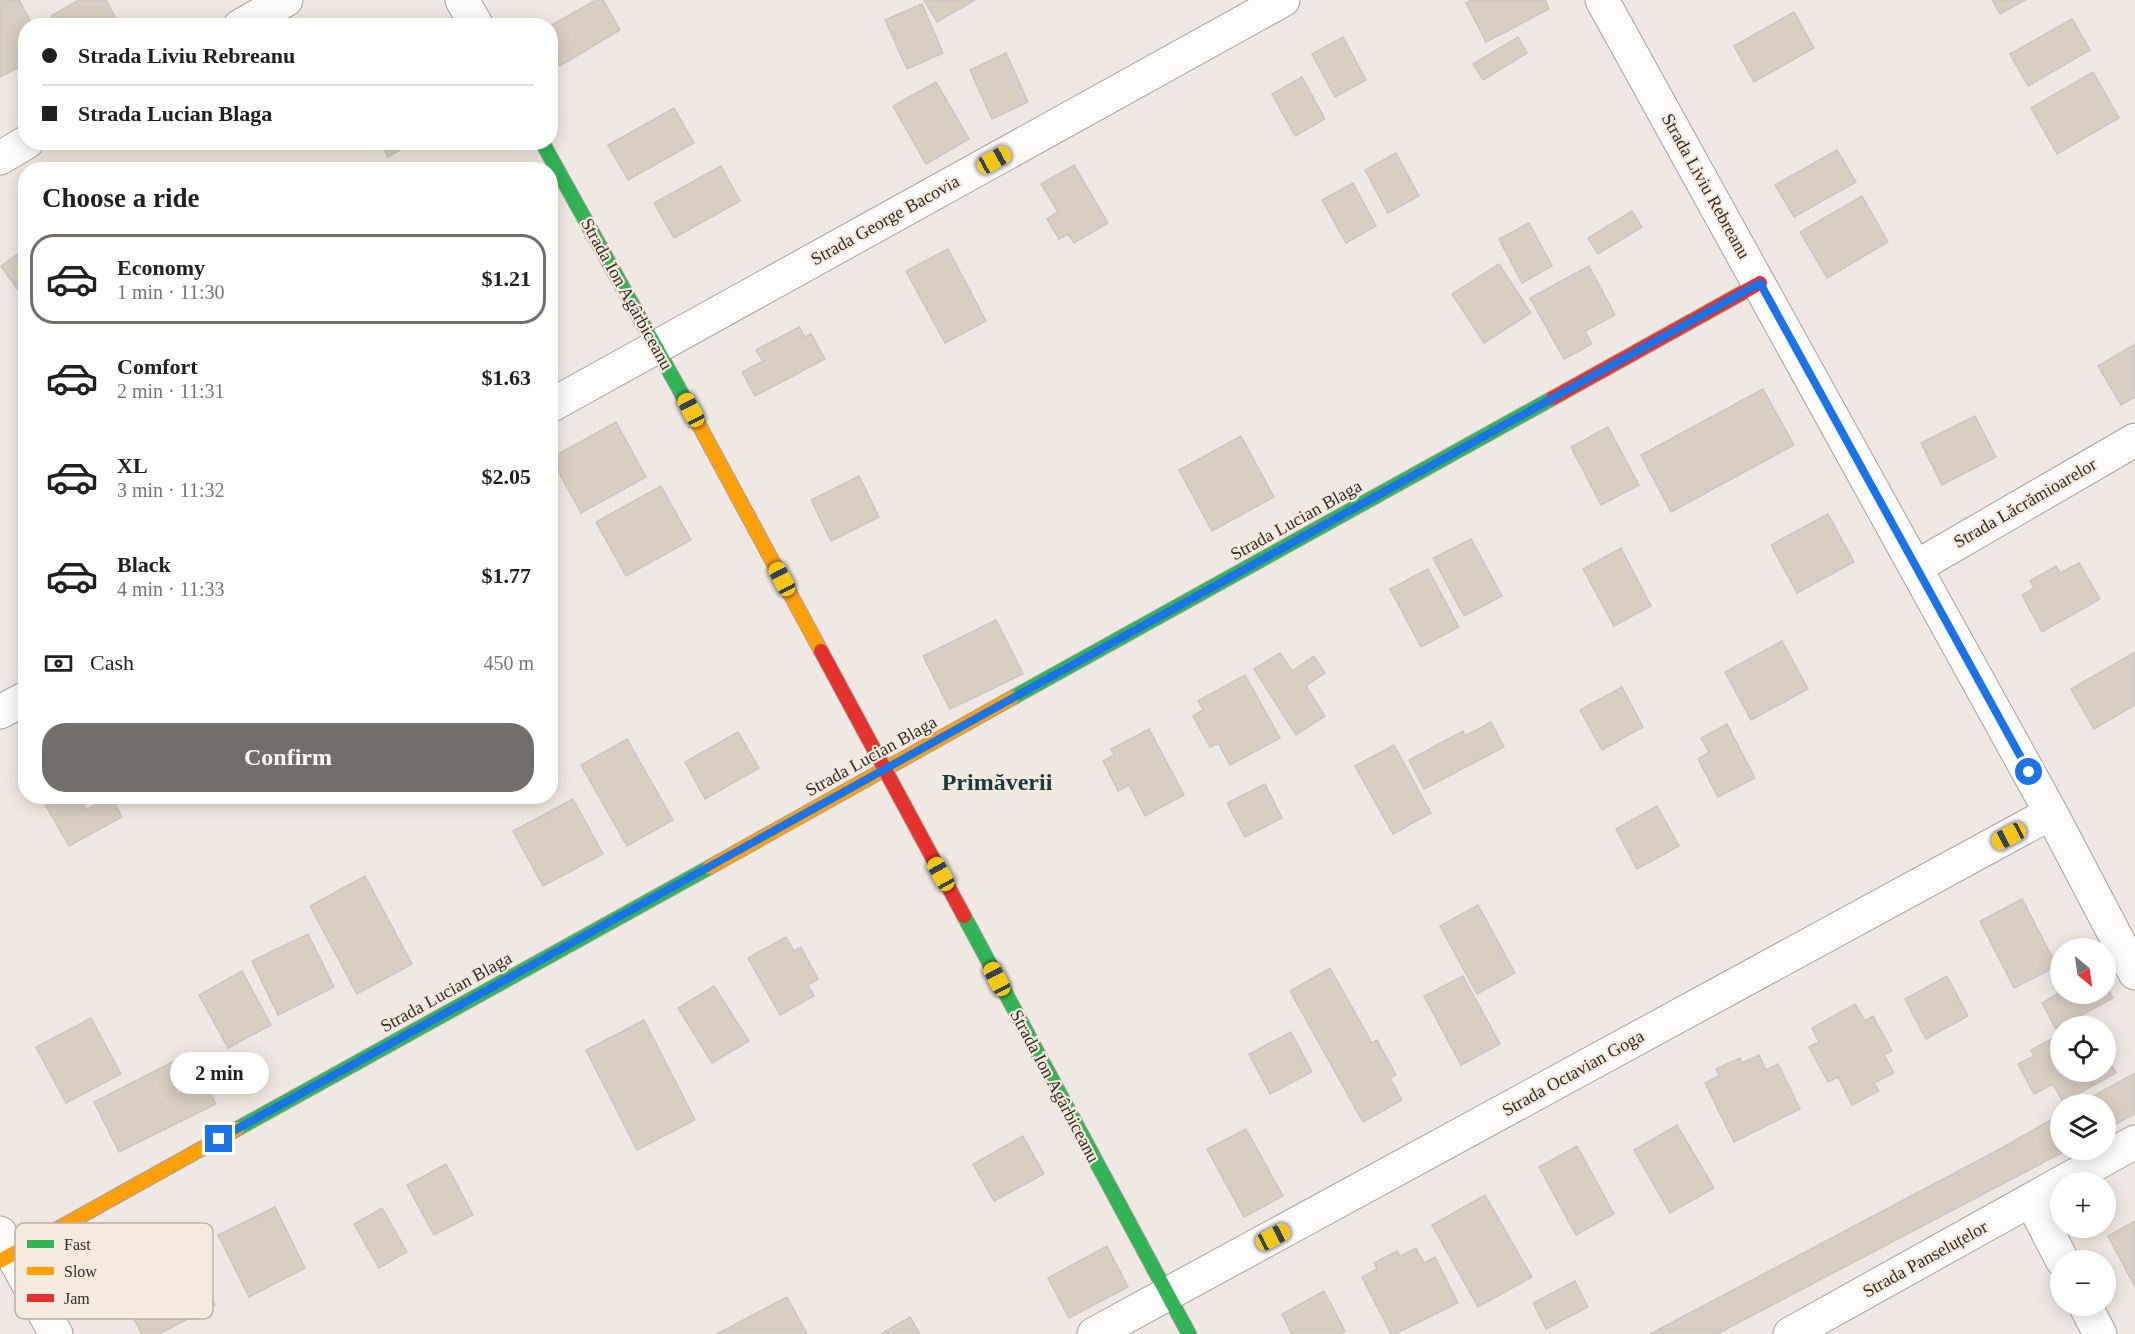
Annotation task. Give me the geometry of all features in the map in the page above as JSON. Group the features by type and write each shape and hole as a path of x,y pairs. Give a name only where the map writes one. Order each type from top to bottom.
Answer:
{"street":[{"path":"254,18 286,0"},
{"path":"462,0 472,18"},
{"name":"Strada George Bacovia","path":"558,402 1283,0"},
{"name":"Strada Liviu Rebreanu","path":"1602,0 2051,813 2135,974"},
{"path":"0,158 18,147"},
{"name":"Strada Ion Agârbiceanu","path":"558,171 657,347 1189,1334"},
{"name":"Strada Lucian Blaga","path":"54,1223 884,770 1760,283"},
{"name":"Strada Lăcrămioarelor","path":"1916,567 2135,440"},
{"path":"0,712 18,702"},
{"name":"Strada Octavian Goga","path":"1094,1334 2051,813"},
{"name":"Strada Panseluțelor","path":"2082,1172 2135,1142"},
{"name":"Strada Panseluțelor","path":"1790,1334 2050,1190"},
{"path":"2031,1200 2057,1250"},
{"path":"4,1250 15,1268"},
{"path":"2091,1316 2100,1334"},
{"path":"47,1319 56,1334"}],"building":[{"path":"19,0 29,18 18,18 18,67 0,77 0,2"},
{"path":"79,0 106,0 116,18 52,18 51,16"},
{"path":"596,0 603,0 620,30 560,66 558,63 558,21"},
{"path":"924,0 975,0 937,22"},
{"path":"1471,0 1545,0 1549,9 1486,42 1466,3"},
{"path":"1992,0 2025,0 2000,14"},
{"path":"922,4 943,53 907,69 885,20"},
{"path":"1794,12 1814,48 1754,82 1734,46"},
{"path":"2072,19 2090,50 2028,86 2010,54"},
{"path":"1343,37 1366,80 1335,97 1312,54"},
{"path":"1518,37 1527,53 1483,80 1473,64"},
{"path":"1006,53 1028,102 992,119 970,70"},
{"path":"2093,72 2119,118 2057,154 2031,108"},
{"path":"1302,77 1325,119 1295,136 1272,94"},
{"path":"936,82 969,139 926,164 893,106"},
{"path":"674,108 694,143 628,180 608,145"},
{"path":"384,150 400,150 388,157"},
{"path":"1837,150 1856,182 1794,217 1775,185"},
{"path":"1396,153 1419,196 1388,213 1365,170"},
{"path":"1074,165 1108,223 1074,243 1068,234 1059,239 1047,219 1058,212 1041,184"},
{"path":"721,166 740,201 674,238 654,203"},
{"path":"1353,183 1376,226 1346,243 1322,200"},
{"path":"1862,196 1888,242 1827,278 1800,232"},
{"path":"1632,211 1642,227 1598,254 1588,238"},
{"path":"1529,223 1552,266 1522,283 1499,239"},
{"path":"948,249 986,321 945,343 906,271"},
{"path":"18,254 18,290 1,266"},
{"path":"1499,264 1531,313 1484,343 1452,294"},
{"path":"1589,266 1615,315 1585,331 1592,344 1564,359 1530,298"},
{"path":"799,327 805,337 811,334 825,359 755,396 742,372 763,361 756,350"},
{"path":"2135,344 2135,397 2121,405 2098,366"},
{"path":"1763,389 1794,445 1671,512 1641,455"},
{"path":"1975,416 1996,457 1942,485 1921,443"},
{"path":"616,422 646,477 581,513 558,471 558,454"},
{"path":"1608,427 1639,485 1601,505 1571,447"},
{"path":"1241,436 1274,497 1212,531 1179,470"},
{"path":"859,476 879,517 831,541 811,500"},
{"path":"661,486 691,540 626,576 596,522"},
{"path":"1828,514 1854,562 1797,593 1771,545"},
{"path":"1471,539 1502,596 1464,616 1433,558"},
{"path":"1621,548 1651,606 1614,626 1583,569"},
{"path":"2079,563 2100,599 2042,632 2022,595 2034,588 2030,581 2056,566 2060,573"},
{"path":"1428,569 1459,627 1421,647 1390,589"},
{"path":"996,620 1023,674 950,709 923,656"},
{"path":"1782,641 1808,689 1751,720 1725,672"},
{"path":"2135,652 2135,705 2094,729 2071,689"},
{"path":"1280,653 1292,671 1314,656 1325,673 1306,686 1325,716 1296,735 1254,669"},
{"path":"1245,675 1280,738 1230,765 1218,743 1210,747 1193,716 1203,710 1198,701"},
{"path":"1622,687 1643,727 1602,750 1580,710"},
{"path":"1491,722 1504,747 1424,789 1409,760 1463,731 1465,736"},
{"path":"1727,724 1755,778 1718,797 1698,759 1709,752 1701,738"},
{"path":"1149,729 1184,795 1145,816 1129,785 1118,791 1103,761 1114,755 1111,749"},
{"path":"738,732 759,768 705,799 685,762"},
{"path":"627,739 673,820 627,846 581,765"},
{"path":"1394,745 1431,813 1393,834 1355,766"},
{"path":"1265,784 1282,818 1245,837 1227,803"},
{"path":"573,799 603,854 543,886 513,831"},
{"path":"45,804 83,804 86,810 97,804 115,804 122,817 69,846"},
{"path":"1657,806 1679,846 1637,869 1616,829"},
{"path":"365,876 412,964 357,994 310,906"},
{"path":"2022,899 2050,953 2050,970 2014,988 1980,921"},
{"path":"1478,905 1515,973 1477,994 1440,926"},
{"path":"308,934 334,987 278,1015 252,961"},
{"path":"786,937 794,951 801,947 818,979 808,985 814,996 780,1015 748,958"},
{"path":"1330,968 1372,1043 1377,1040 1396,1075 1390,1078 1402,1100 1363,1122 1290,991"},
{"path":"242,971 271,1025 228,1048 199,995"},
{"path":"1463,976 1500,1044 1461,1065 1424,996"},
{"path":"1947,976 1968,1016 1926,1039 1905,999"},
{"path":"714,986 749,1041 712,1063 678,1008"},
{"path":"2050,998 2050,1004 2102,1004 2080,1016 2050,1016 2050,1018 2042,1003"},
{"path":"1855,1004 1865,1021 1873,1016 1892,1051 1884,1055 1894,1073 1874,1083 1879,1091 1852,1105 1838,1077 1828,1082 1809,1047 1819,1042 1812,1028"},
{"path":"91,1018 121,1074 66,1103 36,1047"},
{"path":"644,1020 695,1120 637,1150 586,1050"},
{"path":"1291,1032 1312,1072 1270,1094 1249,1054"},
{"path":"2050,1040 2050,1082 2100,1082 2078,1094 2059,1094 2053,1084 2034,1094 2018,1064 2034,1056 2031,1050"},
{"path":"190,1053 216,1104 119,1152 94,1102"},
{"path":"1759,1055 1766,1070 1778,1064 1800,1109 1734,1142 1705,1083 1719,1076 1716,1069 1740,1058 1742,1063"},
{"path":"2135,1073 2135,1114 2116,1124 2116,1094 2097,1094"},
{"path":"2050,1120 2050,1159 1717,1334 1650,1334"},
{"path":"1677,1125 1714,1188 1670,1213 1634,1150"},
{"path":"1246,1129 1283,1196 1244,1217 1207,1149"},
{"path":"1023,1136 1044,1174 994,1201 973,1164"},
{"path":"1577,1146 1614,1214 1576,1235 1539,1167"},
{"path":"446,1164 473,1215 434,1235 407,1185"},
{"path":"1485,1195 1532,1277 1478,1307 1432,1225"},
{"path":"275,1207 305,1268 249,1297 218,1235"},
{"path":"382,1208 407,1252 379,1268 354,1224"},
{"path":"2135,1221 2135,1287 2109,1238 2116,1238 2116,1232"},
{"path":"1107,1246 1128,1287 1069,1318 1048,1278"},
{"path":"1416,1248 1424,1263 1435,1257 1458,1303 1391,1334 1362,1277 1377,1269 1374,1263 1397,1251 1400,1256"},
{"path":"1575,1281 1588,1307 1546,1329 1533,1303"},
{"path":"1324,1291 1345,1331 1340,1334 1292,1334 1282,1314"},
{"path":"787,1297 807,1334 717,1334"},
{"path":"910,1317 920,1334 881,1334"},
{"path":"134,1319 188,1319 159,1334 142,1334"}],"traffic: fast":[{"path":"546,150 553,162"},
{"path":"558,171 693,414"},
{"path":"1012,698 1553,398"},
{"path":"237,1129 710,867"},
{"path":"964,916 1189,1334"}],"traffic: slow":[{"path":"693,414 821,651"},
{"path":"710,867 1012,698"},
{"path":"68,1223 237,1129"},
{"path":"0,1261 15,1253"}],"traffic: jam":[{"path":"1553,398 1760,283"},
{"path":"821,651 964,916"}],"district":[{"name":"Primăverii","path":"997,782"}],"route":[{"path":"219,1139 1760,283 2029,772"}]}
